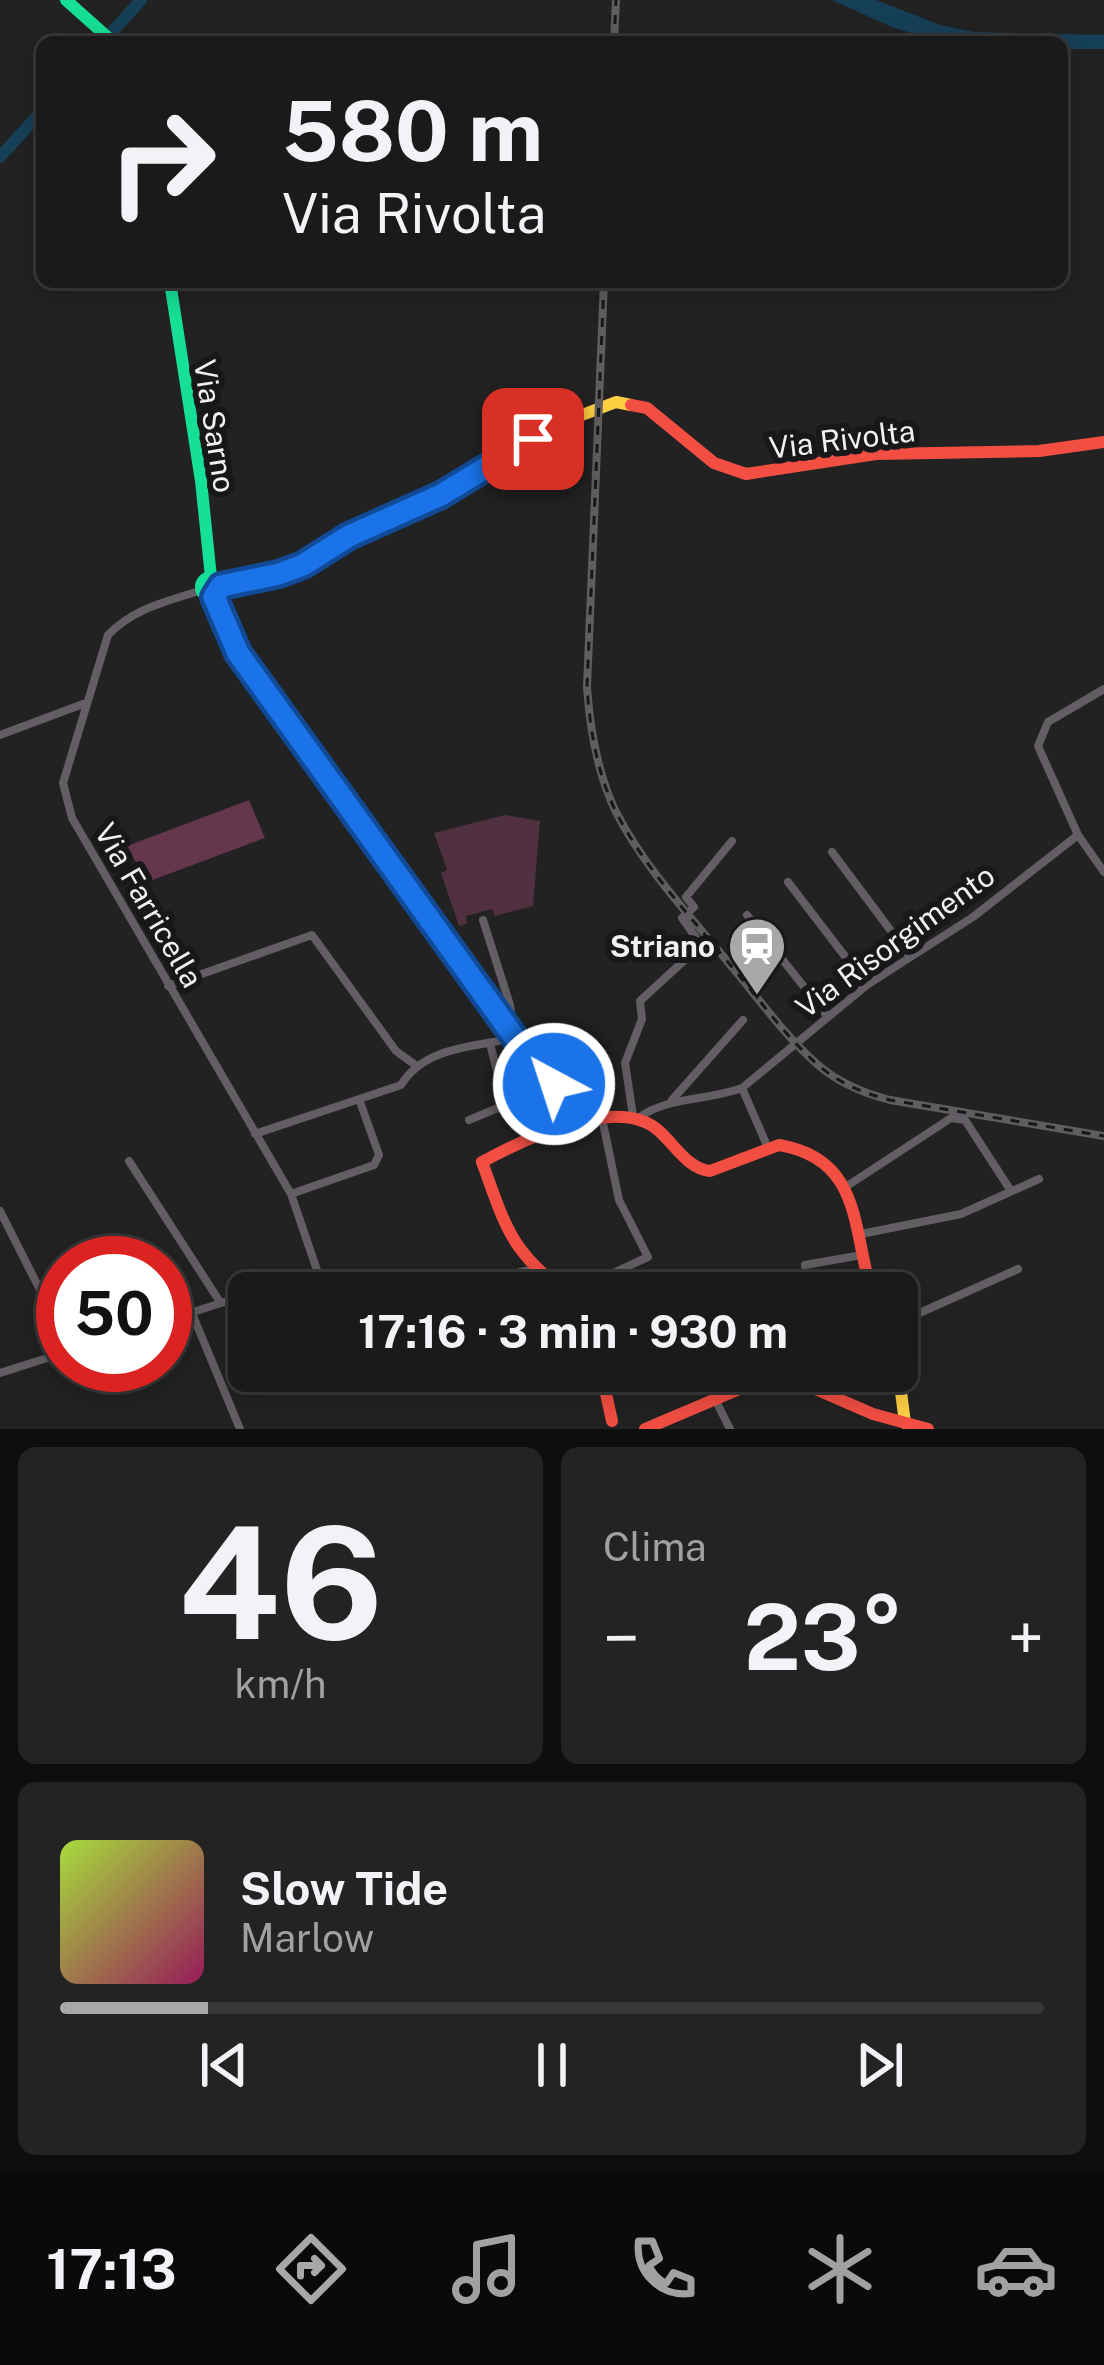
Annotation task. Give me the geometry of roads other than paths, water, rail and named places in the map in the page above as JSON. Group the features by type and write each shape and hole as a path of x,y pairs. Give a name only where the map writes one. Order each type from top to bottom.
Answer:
{"main road":[{"path":"66,0 106,36"},
{"name":"Via Sarno","path":"171,288 201,481 212,588 238,653 515,1038 584,1119"},
{"name":"Via Rivolta","path":"212,588 303,565 349,536 441,495 556,425 616,402 647,408 714,463 746,474 876,454 1039,451 1104,442"},
{"path":"636,1117 652,1125 699,1171 790,1145 822,1163 855,1208 866,1272"},
{"name":"Via Risorgimento","path":"534,1269 509,1234 482,1162 584,1119 636,1117"},
{"path":"534,1269 538,1272"},
{"path":"645,1429 763,1378 781,1377 898,1424 928,1429"},
{"path":"606,1392 613,1426"},
{"path":"897,1392 898,1424"}],"street":[{"name":"Via Farricella","path":"212,588 125,618 108,635 63,783 64,797 291,1194 317,1272"},
{"path":"1104,689 1054,718 1039,737 1043,762 1078,835 1104,872"},
{"path":"0,735 85,704"},
{"name":"Via Risorgimento","path":"636,1117 671,1102 742,1088 867,986 973,916 1078,835"},
{"path":"636,1117 625,1063 642,1019 640,1001 701,945 682,918 694,908 686,897 732,842"},
{"path":"832,852 909,955"},
{"path":"788,882 867,986"},
{"path":"747,915 828,1017"},
{"path":"255,1134 400,1085 414,1064 515,1038 511,1005 483,920"},
{"path":"168,986 312,935 396,1051 414,1064"},
{"path":"671,1102 743,1020"},
{"path":"469,1120 506,1106 490,1043"},
{"path":"742,1088 767,1148"},
{"path":"291,1194 374,1165 379,1155 359,1099"},
{"path":"602,1118 619,1200 648,1257 615,1272"},
{"path":"844,1188 951,1118 965,1120 1011,1191"},
{"path":"130,1162 220,1302"},
{"path":"860,1234 961,1214 1039,1179"},
{"path":"0,1211 36,1282"},
{"path":"806,1272 805,1265 862,1255"},
{"path":"521,1272 534,1269"},
{"path":"918,1314 1018,1269"},
{"path":"192,1311 228,1300"},
{"path":"192,1313 240,1429"},
{"path":"0,1373 36,1362"},
{"path":"715,1399 730,1429"}],"water":[{"path":"832,0 876,0 940,25 974,32 1104,35 1104,49 1068,49 1068,36 922,36"}],"waterway":[{"path":"108,36 141,0"},
{"path":"0,157 36,118"}],"railway":[{"path":"614,36 616,0"},
{"path":"604,288 587,687 599,767 628,833 670,893 773,1017 833,1077 890,1100 1104,1136"}],"place":[{"name":"Striano","path":"757,997"}]}
